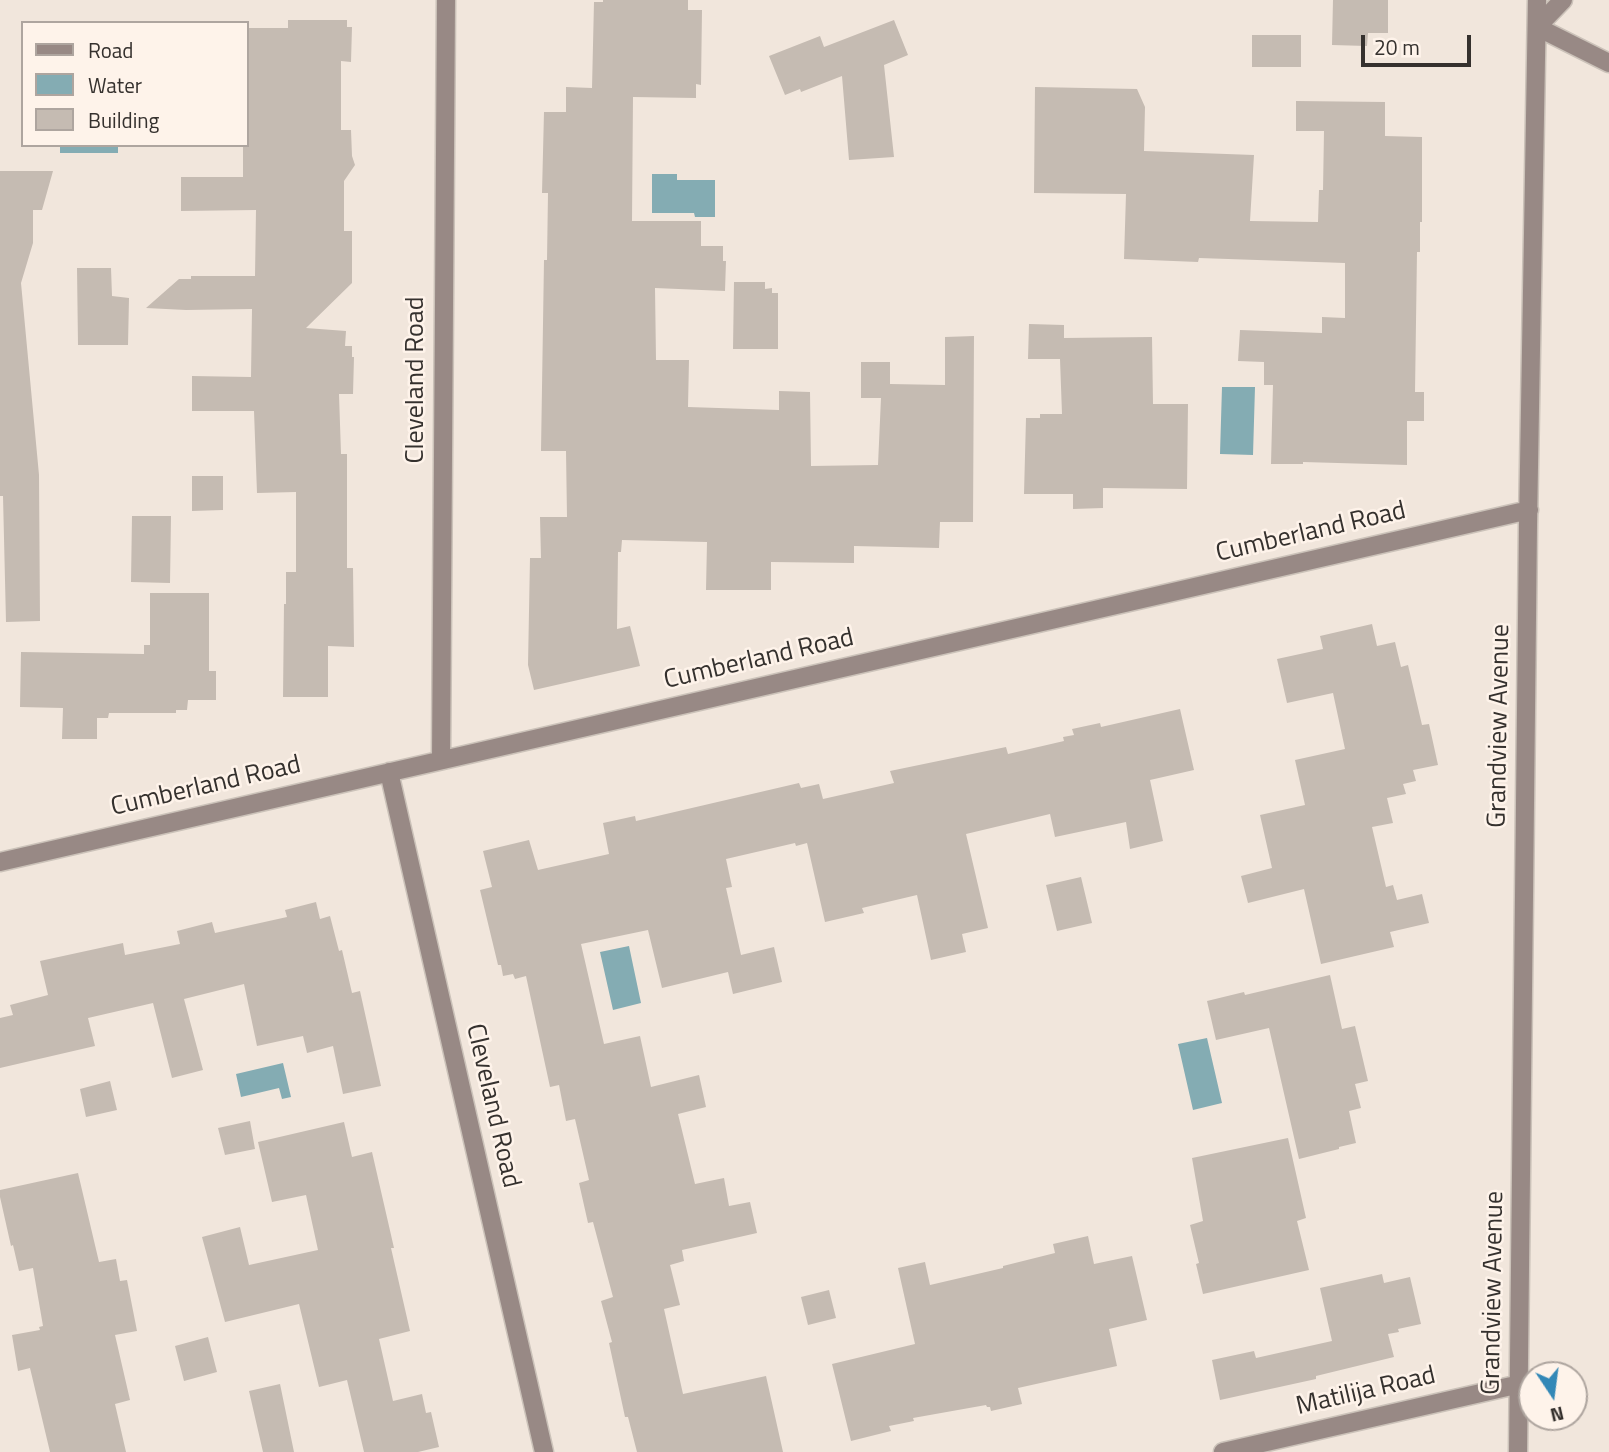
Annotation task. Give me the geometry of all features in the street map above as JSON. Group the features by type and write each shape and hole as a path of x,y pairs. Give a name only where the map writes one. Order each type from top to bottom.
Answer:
{"street":[{"name":"Cleveland Road","path":"441,760 446,0"},
{"name":"Grandview Avenue","path":"1520,1361 1537,0"},
{"path":"1563,0 1537,27 1609,63"},
{"name":"Cumberland Road","path":"0,862 1529,510"},
{"name":"Cleveland Road","path":"389,772 544,1452"},
{"name":"Matilija Road","path":"1223,1452 1518,1384"},
{"name":"Grandview Avenue","path":"1518,1452 1519,1431"}],"water":[{"path":"60,147 118,147 118,153 60,153"},
{"path":"652,174 677,174 677,180 715,180 715,217 695,217 694,213 652,213"},
{"path":"1222,387 1255,387 1253,455 1220,454"},
{"path":"629,946 641,1003 613,1010 600,952"},
{"path":"1207,1038 1222,1103 1193,1110 1178,1044"},
{"path":"283,1063 291,1097 282,1099 279,1088 241,1097 236,1074"}],"building":[{"path":"688,0 688,10 702,10 701,85 696,84 696,98 633,97 632,221 701,221 701,246 723,246 723,261 726,261 725,291 655,288 656,360 689,360 688,407 779,410 779,391 810,392 811,466 878,465 881,398 861,398 861,362 890,362 890,384 945,385 945,337 974,336 973,522 940,522 939,548 854,546 854,563 771,562 771,590 706,590 707,542 622,540 621,552 618,552 617,629 630,626 640,666 534,690 528,665 530,558 541,558 540,517 567,517 566,451 541,451 544,260 547,260 548,193 542,193 544,112 566,112 566,87 592,88 594,2"},
{"path":"1333,0 1388,0 1388,33 1368,33 1367,46 1332,45"},
{"path":"288,20 347,20 347,27 352,27 351,62 341,61 341,130 351,130 355,165 344,181 344,231 352,231 352,283 306,328 346,331 345,346 352,346 354,357 353,394 339,394 341,454 347,454 347,568 353,568 354,647 328,646 328,697 283,697 286,572 296,572 296,492 257,493 254,411 192,411 192,376 251,377 252,309 146,308 179,279 191,279 191,276 255,276 256,210 181,211 181,177 243,177 243,147 248,147 248,28 288,28"},
{"path":"894,20 908,55 884,65 894,157 849,160 842,76 801,92 800,89 785,95 769,56 820,36 824,47"},
{"path":"1252,35 1301,35 1301,67 1252,67"},
{"path":"1035,87 1137,89 1145,107 1144,151 1254,155 1250,221 1318,222 1319,190 1323,190 1324,131 1296,131 1296,101 1385,102 1385,136 1422,137 1422,222 1420,252 1417,252 1415,392 1424,392 1424,421 1407,421 1407,465 1303,462 1271,464 1273,385 1264,385 1264,362 1238,361 1240,330 1322,333 1322,317 1345,318 1345,263 1199,258 1198,262 1124,259 1126,194 1034,193"},
{"path":"0,171 53,171 42,210 33,210 33,243 21,283 39,475 40,621 6,622 3,496 0,496"},
{"path":"77,268 111,268 112,296 129,298 128,345 78,345"},
{"path":"734,282 765,282 765,289 772,288 772,293 778,293 778,349 733,349"},
{"path":"1029,324 1064,325 1064,338 1152,337 1153,404 1188,404 1187,489 1103,488 1103,508 1073,509 1073,494 1024,494 1026,418 1040,418 1040,414 1062,414 1060,359 1028,359"},
{"path":"192,476 223,476 223,510 192,511"},
{"path":"132,516 171,516 170,583 131,582"},
{"path":"150,593 209,593 209,671 216,671 216,700 188,700 187,710 176,710 176,713 109,713 108,718 97,718 97,739 62,739 63,708 20,707 21,652 144,654 144,645 150,645"},
{"path":"1372,624 1377,646 1395,642 1401,667 1408,665 1422,725 1429,724 1438,765 1413,770 1416,781 1403,784 1406,794 1387,798 1393,823 1372,827 1386,887 1393,885 1397,900 1422,894 1429,923 1390,932 1394,947 1321,964 1304,889 1248,903 1241,876 1272,868 1260,815 1305,805 1295,760 1345,749 1333,693 1287,703 1277,659 1323,649 1320,636"},
{"path":"1180,709 1194,770 1150,780 1163,841 1130,849 1126,822 1055,837 1050,814 966,834 988,928 962,934 966,952 931,960 917,895 862,908 864,913 825,922 807,843 796,846 795,843 726,859 732,887 726,888 741,955 774,947 782,982 733,994 728,972 662,988 648,930 581,944 604,1044 640,1036 651,1087 699,1075 706,1107 678,1114 695,1184 724,1178 729,1206 750,1202 757,1233 682,1250 684,1261 670,1265 680,1305 664,1309 683,1394 766,1376 783,1452 637,1452 628,1417 625,1417 609,1343 612,1342 601,1301 613,1297 593,1222 588,1223 579,1183 589,1180 575,1119 566,1121 559,1085 550,1087 526,976 515,979 513,974 503,976 501,965 498,965 480,890 492,887 483,851 529,840 538,870 609,854 603,823 635,816 636,821 799,783 801,788 819,784 823,799 894,783 890,771 1006,747 1008,754 1064,741 1063,737 1074,735 1072,729 1100,723 1101,727"},
{"path":"1081,877 1092,923 1057,931 1046,885"},
{"path":"316,902 320,919 330,916 339,951 342,950 352,993 360,991 381,1086 343,1094 333,1046 307,1053 303,1036 257,1046 244,984 184,999 203,1070 172,1078 153,1003 88,1018 95,1046 0,1068 0,1018 13,1015 10,1005 48,995 40,961 123,943 125,955 180,944 177,931 212,922 215,933 287,917 285,910"},
{"path":"1330,975 1342,1029 1355,1026 1368,1081 1355,1084 1361,1108 1349,1111 1356,1143 1299,1159 1269,1028 1216,1040 1207,1001"},
{"path":"110,1081 117,1110 86,1117 80,1089"},
{"path":"250,1121 255,1149 225,1155 218,1128"},
{"path":"344,1122 352,1157 372,1152 410,1331 379,1339 393,1401 422,1394 426,1413 431,1412 439,1447 418,1452 364,1452 347,1380 319,1387 299,1304 225,1322 202,1237 240,1227 249,1265 318,1250 306,1195 272,1202 258,1142"},
{"path":"1288,1138 1306,1218 1297,1221 1309,1270 1203,1294 1190,1225 1203,1221 1192,1158"},
{"path":"78,1173 99,1262 116,1259 120,1281 127,1280 137,1331 115,1335 130,1400 115,1404 126,1452 50,1452 30,1368 18,1371 12,1335 40,1330 39,1327 43,1326 33,1268 19,1271 0,1190"},
{"path":"1088,1236 1094,1264 1132,1256 1147,1320 1109,1329 1117,1366 1018,1388 1022,1404 991,1411 986,1405 913,1418 914,1421 889,1426 891,1431 851,1441 832,1364 915,1344 898,1268 925,1262 930,1285 1055,1253 1053,1244"},
{"path":"1382,1274 1384,1283 1410,1277 1421,1324 1388,1334 1394,1357 1316,1376 1316,1379 1220,1400 1212,1360 1254,1351 1256,1358 1332,1341 1320,1288"},
{"path":"829,1290 836,1318 808,1325 801,1297"},
{"path":"208,1337 217,1372 184,1381 175,1346"},
{"path":"280,1384 294,1452 263,1452 249,1391"}]}
